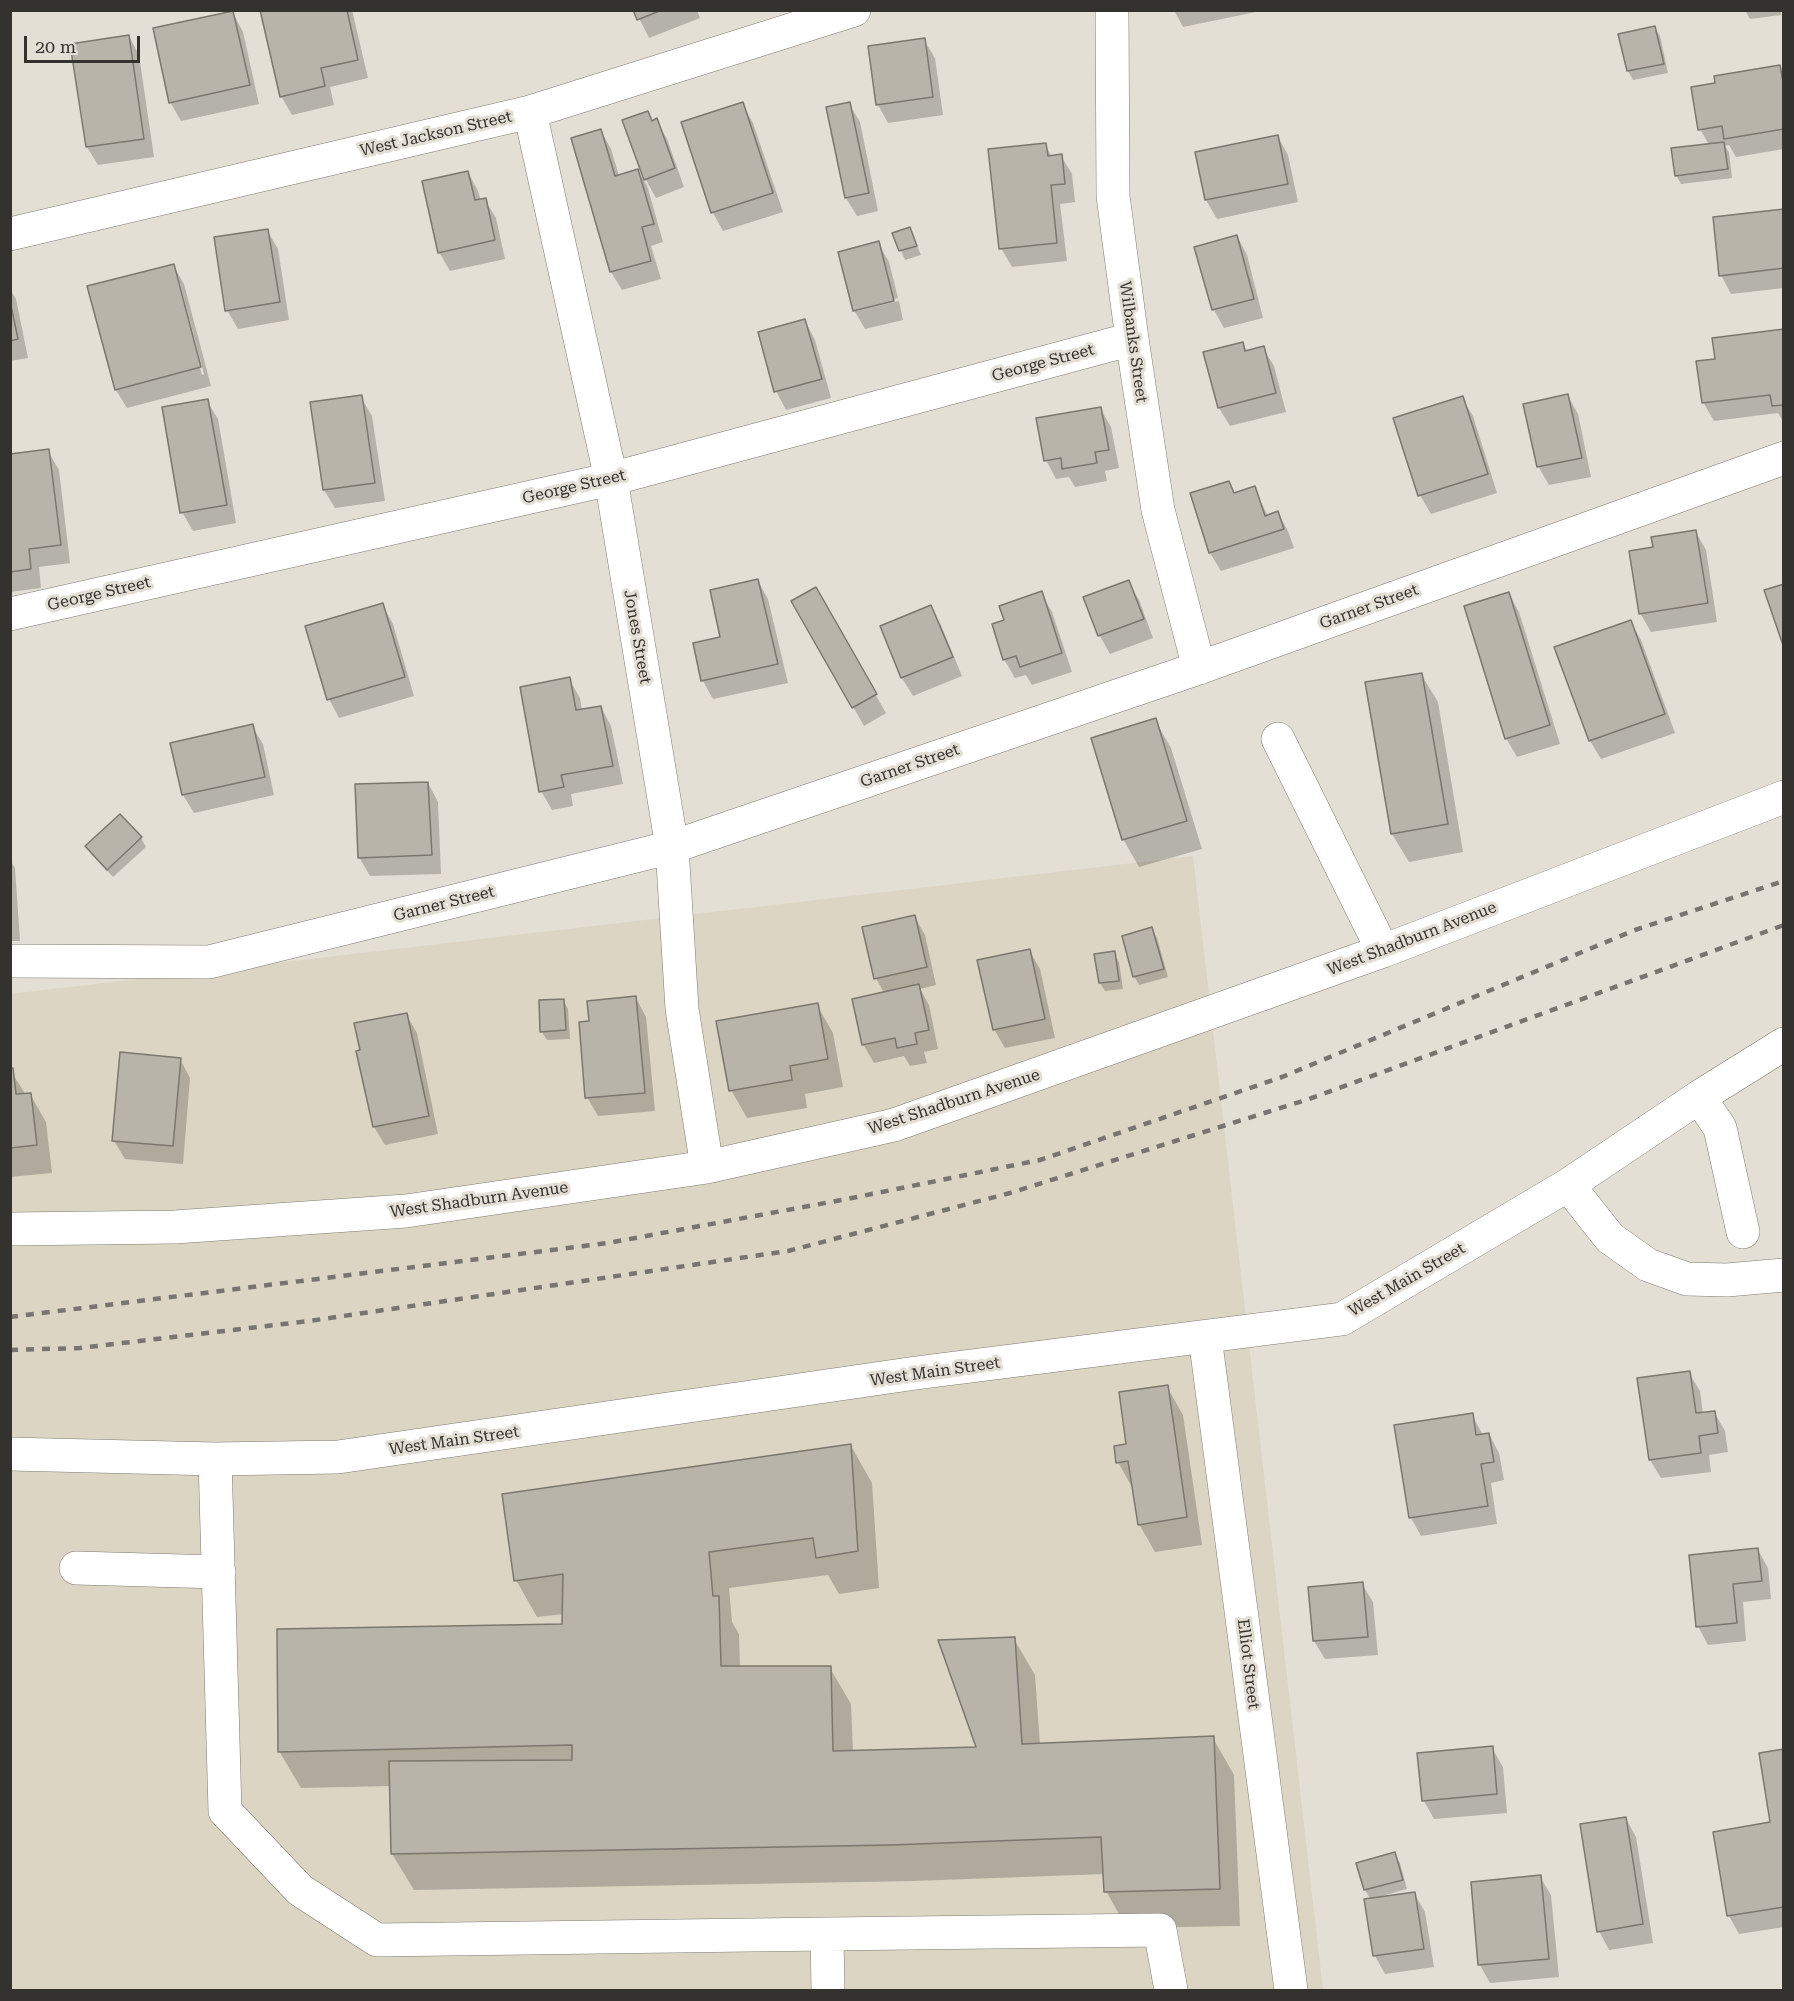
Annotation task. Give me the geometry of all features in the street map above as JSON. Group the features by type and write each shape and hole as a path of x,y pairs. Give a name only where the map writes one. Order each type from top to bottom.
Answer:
{"street":[{"name":"West Jackson Street","path":"10,234 530,112 854,10"},
{"name":"Wilbanks Street","path":"1112,10 1113,196 1158,510 1199,668"},
{"name":"Jones Street","path":"530,112 611,479 672,847 682,1009 707,1167"},
{"name":"George Street","path":"10,614 611,479 1132,339"},
{"name":"Garner Street","path":"10,961 209,962 672,847 1199,668 1784,458"},
{"path":"1278,739 1383,951"},
{"name":"West Shadburn Avenue","path":"10,1229 175,1227 406,1211 707,1167 894,1125 1383,951 1784,797"},
{"name":"West Main Street","path":"10,1454 215,1459 338,1457 916,1373 1342,1319 1568,1185 1699,1097 1784,1044"},
{"path":"1699,1097 1720,1128 1743,1232"},
{"path":"1568,1185 1610,1238 1648,1265 1687,1279 1727,1280 1784,1275"},
{"name":"Elliot Street","path":"1205,1337 1291,1990"},
{"path":"215,1459 225,1811 300,1890 377,1940 1160,1930 1171,1990"},
{"path":"76,1568 219,1572"},
{"path":"828,1934 828,1990"}],"shaded area":[{"path":"1193,856 1323,1990 11,1990 10,994"}],"building":[{"path":"260,10 347,10 358,60 321,68 325,86 280,97"},
{"path":"633,10 662,10 637,20"},
{"path":"233,11 250,85 169,103 153,28"},
{"path":"1655,26 1664,64 1627,71 1618,34"},
{"path":"129,35 144,139 86,147 70,44"},
{"path":"925,38 933,97 876,105 868,46"},
{"path":"1780,65 1784,87 1784,129 1724,139 1722,126 1698,130 1691,87 1715,83 1714,76"},
{"path":"743,102 773,193 711,213 681,122"},
{"path":"850,102 869,193 845,198 826,107"},
{"path":"648,111 652,121 657,118 675,168 644,180 622,120"},
{"path":"601,129 615,176 638,169 654,224 642,227 651,261 610,272 571,138"},
{"path":"1278,135 1288,184 1205,200 1195,152"},
{"path":"1724,142 1728,169 1675,176 1671,148"},
{"path":"1046,143 1048,156 1062,154 1065,184 1051,185 1057,243 999,249 988,149"},
{"path":"468,171 475,200 486,198 495,240 438,253 422,181"},
{"path":"1784,209 1784,268 1719,276 1713,217"},
{"path":"910,227 917,246 899,251 892,233"},
{"path":"268,229 280,302 225,311 214,237"},
{"path":"1237,235 1254,299 1212,310 1194,247"},
{"path":"879,241 894,301 853,311 838,252"},
{"path":"174,264 201,367 115,390 87,286"},
{"path":"10,301 18,339 10,341"},
{"path":"805,319 822,379 774,392 758,332"},
{"path":"1784,329 1784,405 1772,406 1770,395 1702,403 1696,361 1715,359 1712,338"},
{"path":"1243,342 1245,351 1264,346 1276,393 1218,408 1203,352"},
{"path":"1568,394 1582,458 1537,467 1523,404"},
{"path":"362,395 375,483 323,490 310,402"},
{"path":"1463,396 1488,474 1418,496 1393,418"},
{"path":"208,399 227,505 180,513 162,407"},
{"path":"1101,407 1109,450 1095,452 1097,463 1062,469 1061,458 1044,461 1036,418"},
{"path":"49,449 61,545 29,549 31,569 10,572 10,454"},
{"path":"1229,481 1234,493 1255,486 1265,516 1278,511 1284,529 1209,553 1190,493"},
{"path":"1696,530 1708,603 1639,614 1629,551 1653,547 1651,537"},
{"path":"758,579 778,664 701,681 693,643 720,637 710,590"},
{"path":"1129,580 1144,619 1098,636 1083,597"},
{"path":"1784,584 1784,648 1764,590"},
{"path":"816,587 877,694 852,708 791,601"},
{"path":"1042,591 1062,653 1020,667 1016,656 1003,660 992,624 1004,620 999,606"},
{"path":"1509,592 1550,725 1505,739 1464,606"},
{"path":"383,603 405,677 327,700 305,626"},
{"path":"931,605 953,657 901,678 880,626"},
{"path":"1631,620 1665,714 1589,741 1554,647"},
{"path":"1422,673 1448,824 1391,834 1365,682"},
{"path":"570,677 576,710 601,706 613,766 561,775 564,787 539,792 520,687"},
{"path":"1156,718 1187,821 1122,840 1091,738"},
{"path":"253,724 265,777 182,795 170,743"},
{"path":"428,782 432,855 358,858 355,784"},
{"path":"120,814 142,837 107,870 85,846"},
{"path":"915,915 927,967 874,979 862,927"},
{"path":"1152,927 1164,969 1133,977 1122,936"},
{"path":"1030,949 1045,1019 993,1030 977,960"},
{"path":"1115,951 1119,981 1099,983 1094,954"},
{"path":"919,984 929,1030 915,1033 917,1044 897,1048 895,1038 862,1045 852,999"},
{"path":"636,996 645,1093 585,1098 579,1022 589,1021 587,1001"},
{"path":"564,999 566,1030 540,1032 539,1000"},
{"path":"818,1003 828,1059 790,1066 792,1080 729,1091 716,1021"},
{"path":"407,1013 429,1116 373,1127 356,1051 360,1050 354,1023"},
{"path":"120,1052 181,1058 173,1146 112,1141"},
{"path":"10,1068 13,1068 16,1094 31,1093 37,1145 10,1148"},
{"path":"1690,1371 1696,1413 1715,1411 1718,1433 1699,1436 1701,1453 1649,1460 1637,1378"},
{"path":"1168,1385 1187,1517 1138,1525 1128,1461 1116,1463 1114,1446 1126,1444 1119,1392"},
{"path":"1473,1413 1476,1435 1489,1433 1494,1462 1481,1464 1488,1506 1409,1518 1394,1425"},
{"path":"851,1444 858,1551 816,1558 813,1538 709,1552 713,1596 719,1596 721,1666 831,1666 833,1751 976,1747 938,1640 1015,1637 1022,1744 1214,1736 1220,1889 1104,1892 1101,1837 891,1845 391,1854 389,1761 572,1760 572,1745 278,1752 277,1629 562,1624 563,1574 514,1581 502,1494"},
{"path":"1758,1548 1762,1581 1733,1584 1737,1623 1696,1627 1689,1555"},
{"path":"1363,1582 1368,1637 1313,1641 1308,1587"},
{"path":"1493,1746 1497,1794 1422,1801 1417,1753"},
{"path":"1784,1749 1784,1907 1727,1916 1713,1832 1770,1822 1759,1753"},
{"path":"1626,1817 1643,1924 1597,1932 1580,1824"},
{"path":"1395,1852 1403,1880 1364,1890 1356,1863"},
{"path":"1541,1875 1549,1959 1478,1965 1471,1882"},
{"path":"1415,1892 1424,1949 1373,1956 1364,1899"}],"railway":[{"path":"10,1317 608,1243 847,1199 1040,1160 1282,1077 1635,930 1784,881"},
{"path":"10,1350 80,1348 309,1321 788,1251 1010,1193 1309,1099 1784,925"}]}
